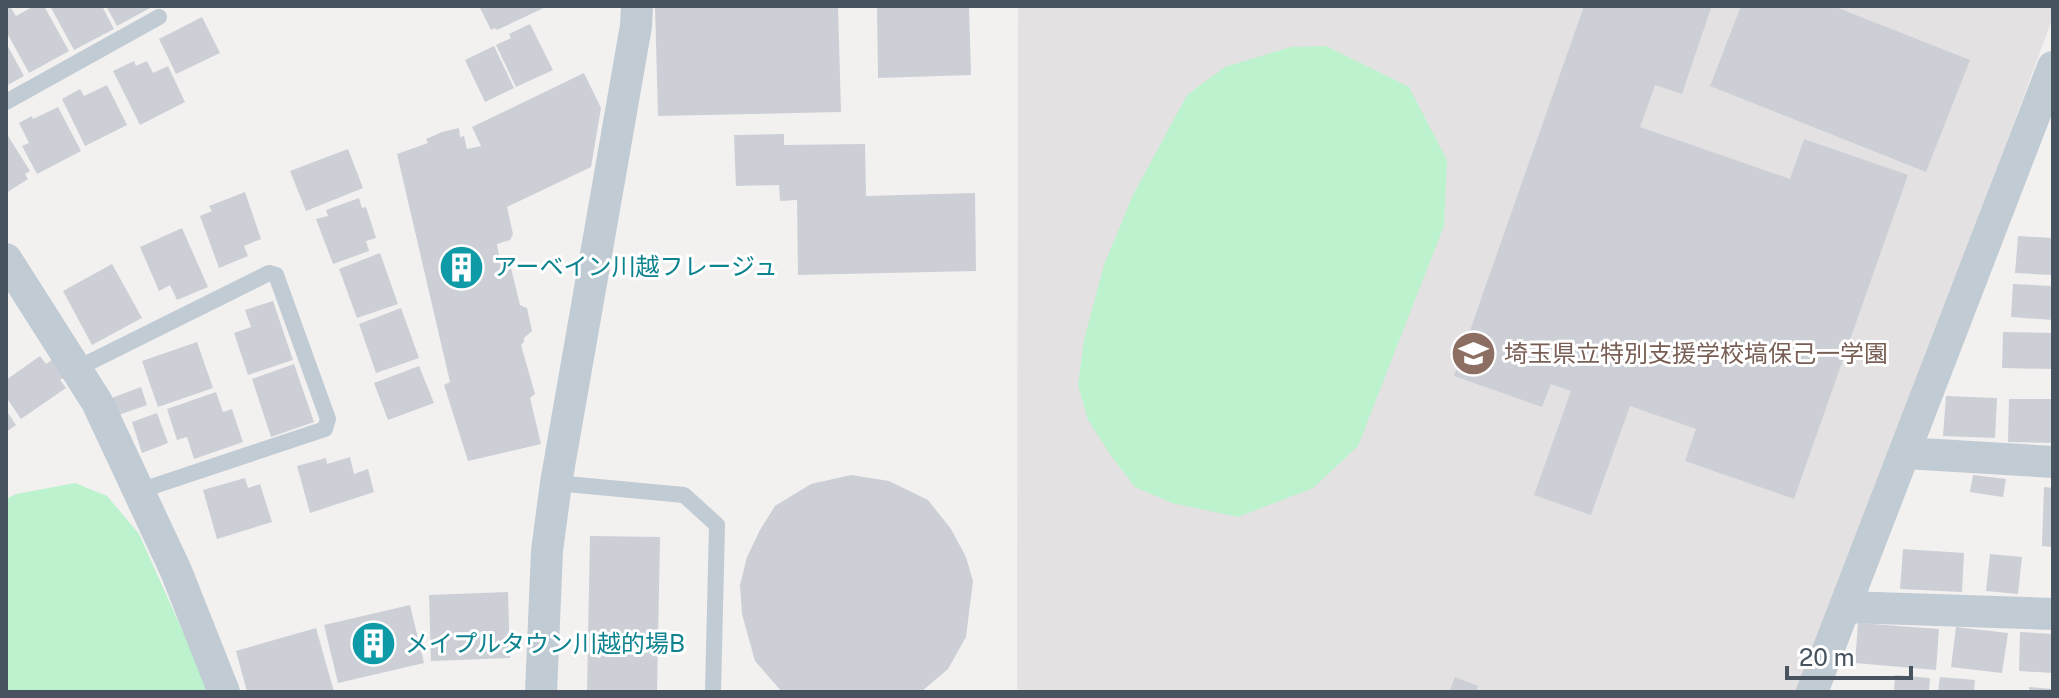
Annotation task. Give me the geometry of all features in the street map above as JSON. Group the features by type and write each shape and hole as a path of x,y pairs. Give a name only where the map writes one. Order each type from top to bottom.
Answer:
{"street":[{"path":"541,692 547,551 556,483 614,161 637,6"},
{"path":"1812,692 2053,67"},
{"path":"9,269 97,402 176,571 224,692"},
{"path":"1905,453 2053,462"},
{"path":"1846,607 2053,614"}],"lane":[{"path":"6,102 159,17"},
{"path":"76,369 269,273 276,275 328,419 325,429 139,491"},
{"path":"556,483 684,495 717,525 713,692"}],"shaded area":[{"name":"埼玉県立特別支援学校塙保己一学園","path":"1018,6 2053,6 2053,17 1803,692 1017,692"}],"green space":[{"path":"1326,46 1409,87 1447,160 1444,226 1358,446 1313,488 1238,517 1172,503 1135,487 1088,420 1078,385 1084,340 1104,265 1133,195 1187,95 1225,67 1291,47"},
{"path":"75,483 107,496 139,534 210,692 6,692 6,499 16,494"}],"building":[{"path":"10,6 16,16 34,6 44,6 69,51 29,73 6,31 6,8"},
{"path":"50,6 102,6 114,29 74,50"},
{"path":"106,6 148,6 150,8 117,26"},
{"path":"479,6 548,6 491,30"},
{"path":"655,6 838,6 841,112 658,116"},
{"path":"877,6 969,6 971,75 878,78"},
{"path":"1584,6 1711,8 1682,94 1655,85 1640,127 1790,179 1804,139 1908,175 1794,499 1685,461 1696,429 1630,406 1591,515 1534,495 1571,391 1551,384 1542,407 1454,376"},
{"path":"1741,6 1833,6 1970,60 1926,172 1710,86"},
{"path":"202,17 220,53 176,74 159,39"},
{"path":"530,24 553,70 516,87 496,45 511,38 509,34"},
{"path":"6,43 24,76 6,86"},
{"path":"494,46 514,88 485,102 465,60"},
{"path":"134,61 136,66 147,61 153,73 168,66 185,102 140,125 113,71"},
{"name":"アーベイン川越フレージュ","path":"584,73 601,108 591,167 507,207 513,234 510,240 497,244 501,267 511,268 520,305 527,308 532,331 521,345 535,394 530,398 541,444 468,461 444,385 450,382 397,154 428,143 426,139 442,132 459,128 467,149 481,146 472,127"},
{"path":"107,85 127,125 85,146 62,99 80,89 84,96"},
{"path":"58,107 81,151 37,174 22,146 29,143 19,123"},
{"path":"784,134 784,145 865,144 866,196 975,193 976,271 798,275 797,200 780,201 779,185 736,186 734,135"},
{"path":"8,136 30,171 25,174 28,179 6,193 6,138"},
{"path":"348,149 363,188 306,211 290,171"},
{"path":"245,192 261,239 244,246 248,256 219,268 200,216 212,211 209,206"},
{"path":"359,198 362,208 366,207 376,238 366,241 369,251 333,264 316,219 328,216 326,210"},
{"path":"182,228 208,287 177,300 170,285 159,291 140,247"},
{"path":"2018,236 2053,238 2053,275 2015,273"},
{"path":"380,253 398,304 357,318 339,269"},
{"path":"112,264 142,318 92,345 63,291"},
{"path":"2013,284 2053,286 2053,320 2011,317"},
{"path":"273,301 293,360 248,375 234,333 251,327 245,310"},
{"path":"401,308 419,358 376,373 359,324"},
{"path":"2003,332 2053,333 2053,369 2002,368"},
{"path":"197,342 213,388 158,407 142,361"},
{"path":"40,356 46,364 53,359 65,377 60,380 66,388 21,419 6,397 6,380"},
{"path":"294,364 314,422 271,437 252,379"},
{"path":"419,366 434,403 388,420 374,383"},
{"path":"141,387 147,405 116,416 109,399"},
{"path":"216,392 223,412 232,409 243,442 194,459 187,437 177,440 167,409"},
{"path":"1946,396 1997,398 1995,438 1943,436"},
{"path":"2009,399 2053,399 2053,443 2008,442"},
{"path":"6,410 16,425 6,432"},
{"path":"157,413 168,443 142,453 132,422"},
{"path":"350,457 354,474 368,469 374,492 310,513 297,466 326,458 327,464"},
{"path":"851,475 889,481 928,500 951,529 966,557 973,581 966,637 948,669 921,692 782,692 755,661 742,614 740,585 747,557 760,530 775,506 811,484"},
{"path":"1973,475 2006,479 2003,497 1970,492"},
{"path":"245,478 248,488 260,484 272,522 217,539 203,490"},
{"path":"2044,487 2053,488 2053,547 2042,546"},
{"path":"590,536 660,537 657,692 587,692"},
{"path":"1903,549 1964,553 1962,592 1900,589"},
{"path":"1990,554 2022,557 2018,594 1986,591"},
{"path":"508,592 510,658 431,661 429,595"},
{"name":"メイプルタウン川越的場B","path":"410,605 424,663 338,683 324,625"},
{"path":"1858,623 1939,629 1936,670 1855,663"},
{"path":"1956,627 2008,633 2002,673 1951,667"},
{"path":"316,628 334,692 247,692 236,651"},
{"path":"2020,632 2053,634 2053,673 2019,671"},
{"path":"1895,675 1930,678 1929,692 1894,692"},
{"path":"1455,677 1478,686 1476,692 1449,692"},
{"path":"1940,677 1975,680 1974,692 1938,692"},
{"path":"2029,687 2053,689 2053,692 2029,692"}],"place":[{"name":"アーベイン川越フレージュ","path":"462,267"},
{"name":"埼玉県立特別支援学校塙保己一学園","path":"1473,354"},
{"name":"メイプルタウン川越的場B","path":"374,644"}]}
